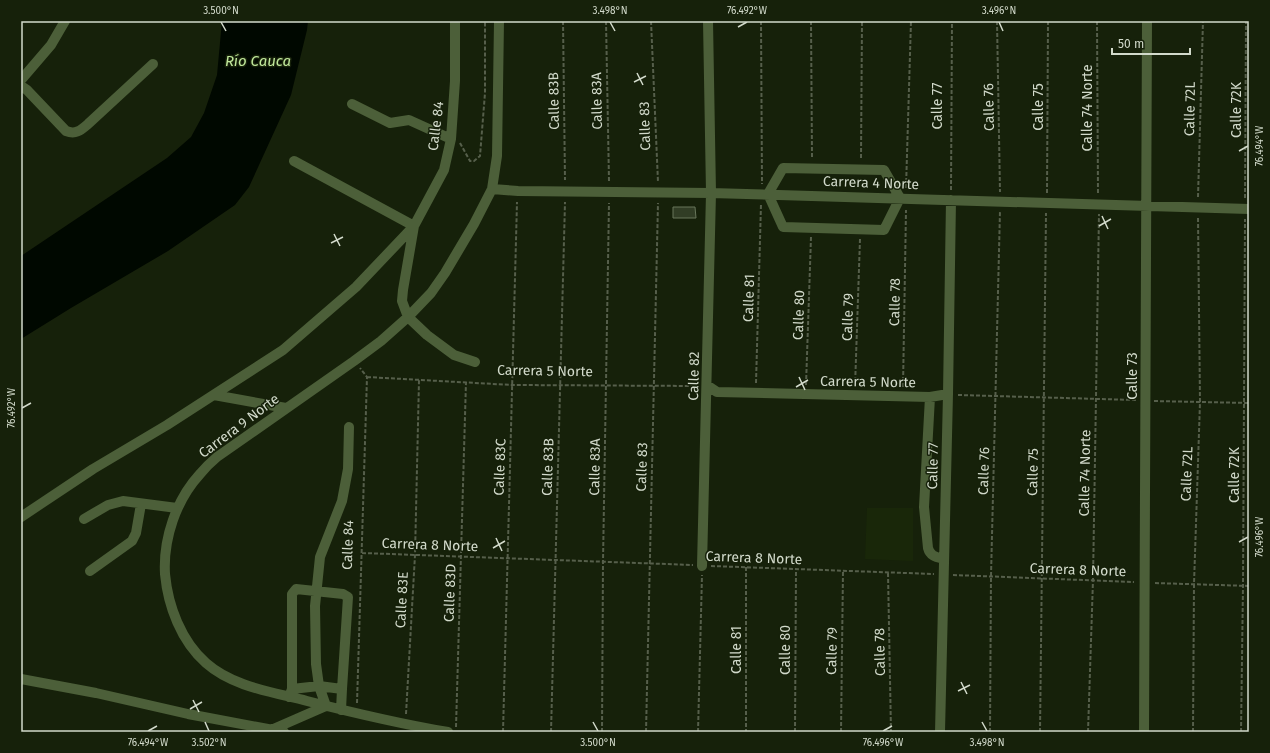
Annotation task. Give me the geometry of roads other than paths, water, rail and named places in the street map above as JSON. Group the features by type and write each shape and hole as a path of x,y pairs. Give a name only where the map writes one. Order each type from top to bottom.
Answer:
{"street":[{"path":"21,80 51,45 65,21"},
{"name":"Calle 84","path":"414,226 444,170 451,139 455,81 455,21"},
{"path":"492,189 497,156 499,21"},
{"name":"Calle 82","path":"702,566 708,386 711,192 708,21"},
{"name":"Calle 73","path":"1144,732 1147,21"},
{"path":"21,86 27,90 66,131 71,133 78,132 153,64"},
{"path":"352,104 390,123 409,120 451,139"},
{"path":"294,161 414,226"},
{"path":"783,168 884,170 900,198 884,230 783,227 768,194 783,168"},
{"name":"Carrera 4 Norte","path":"492,189 518,191 711,192 900,198 951,195 1146,206 1249,208"},
{"name":"Carrera 9 Norte","path":"448,732 406,725 341,710 291,693 253,687 223,674 206,662 180,629 171,608 166,588 166,547 177,508 199,474 217,457 354,361 408,317 431,293 442,278 474,224 492,189"},
{"name":"Calle 77","path":"940,732 951,195"},
{"path":"414,226 402,301 408,317 427,335 454,354 475,362"},
{"path":"21,517 93,469 214,395 288,345 356,287 414,226"},
{"name":"Carrera 5 Norte","path":"708,386 717,392 930,397 948,394"},
{"path":"214,395 286,408"},
{"path":"930,397 924,507 929,553 934,557 944,559"},
{"path":"271,730 326,706 319,686 316,664 315,606 320,557 342,501 346,482 348,469 349,427"},
{"path":"84,519 108,505 123,501 177,508"},
{"path":"90,571 132,541 136,533 141,504"},
{"path":"341,710 348,597 344,594 296,589 292,594 291,693 319,686 342,689"},
{"path":"21,679 96,693 188,714 284,732"}],"water":[{"name":"Río Cauca","path":"222,21 308,21 291,95 249,187 235,205 168,251 21,339 21,256 167,158 191,137 204,113 217,75"}]}
